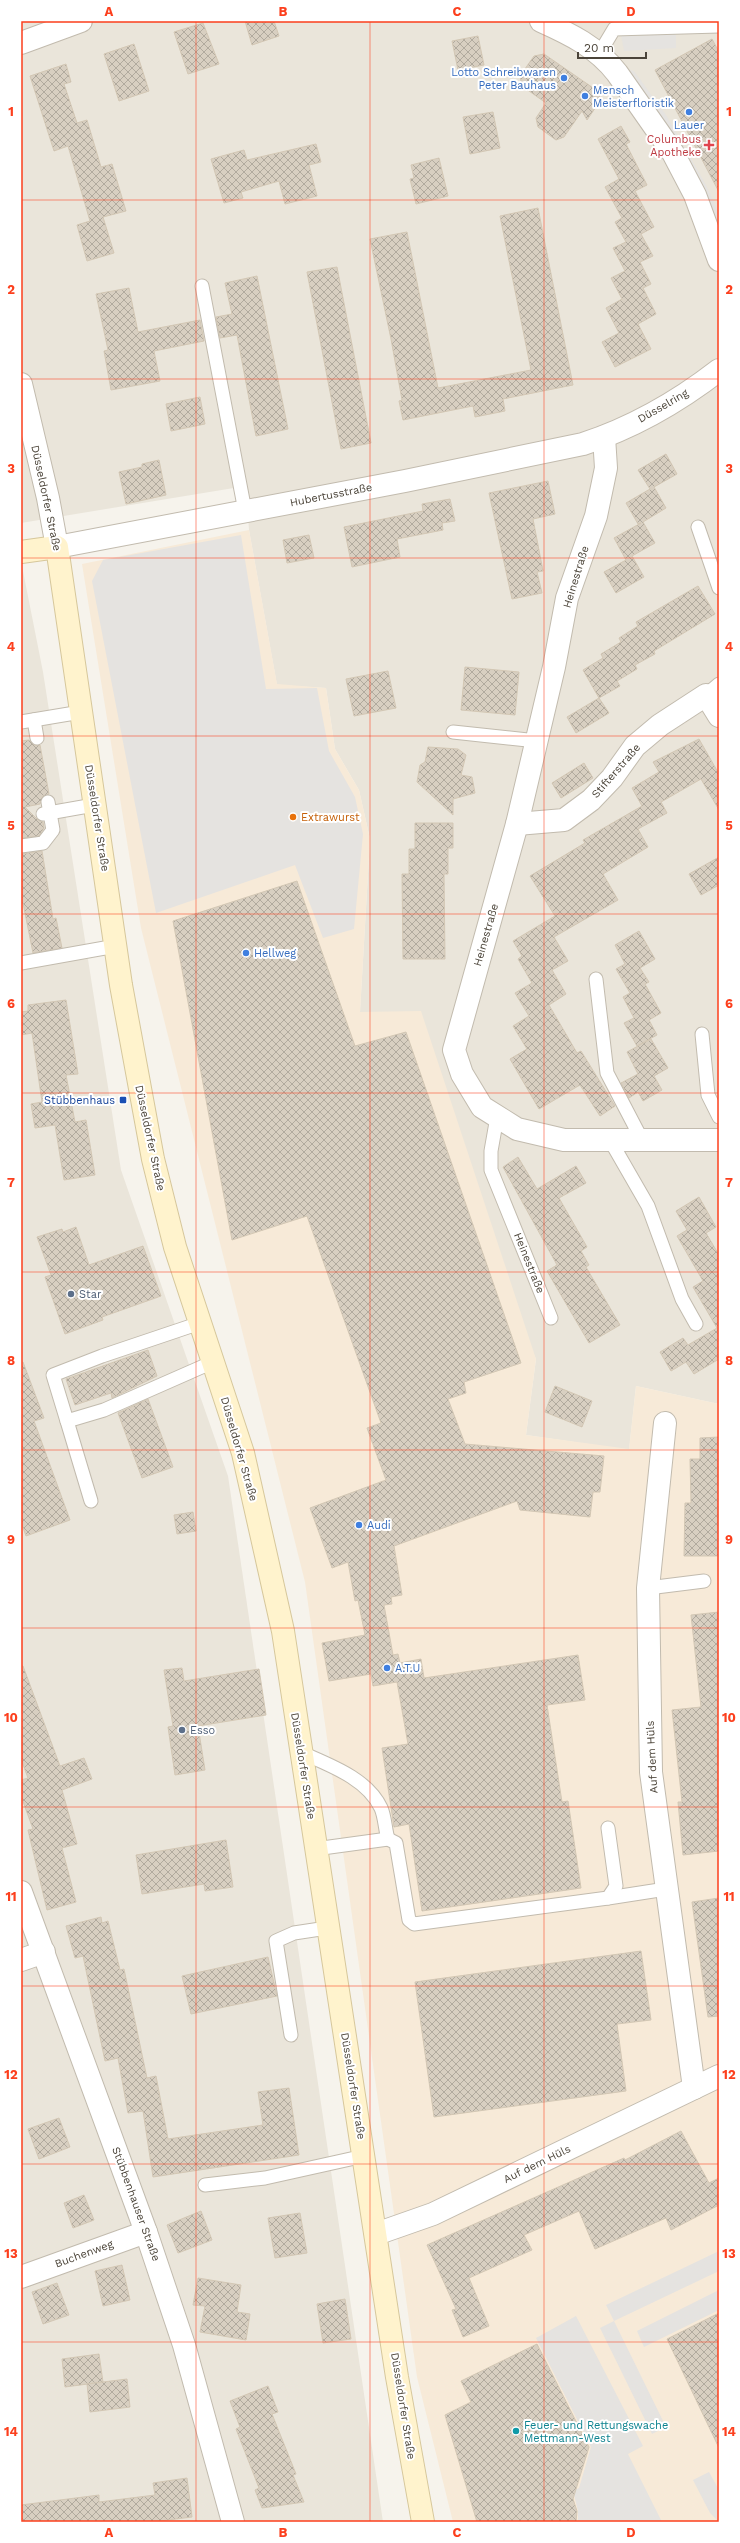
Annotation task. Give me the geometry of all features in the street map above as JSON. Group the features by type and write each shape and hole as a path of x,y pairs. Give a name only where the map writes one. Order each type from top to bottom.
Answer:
{"main road":[{"path":"21,552 57,547"},
{"name":"Düsseldorfer Straße","path":"57,547 116,946 153,1159 175,1246 243,1453 266,1550 282,1631 397,2377 423,2522"}],"street":[{"path":"21,43 81,21"},
{"path":"541,21 583,31 599,54 617,73 673,153 695,195 719,260"},
{"name":"Düsselring","path":"604,437 654,413 698,386 719,370"},
{"name":"Düsseldorfer Straße","path":"21,384 48,498 57,547"},
{"name":"Hubertusstraße","path":"57,547 534,455 604,437"},
{"name":"Heinestraße","path":"604,437 606,468 596,516 567,598 537,741 517,824 454,1050 462,1074 482,1107 517,1129 564,1140 719,1140"},
{"name":"Stifterstraße","path":"517,824 564,820 591,800 612,778 635,746 660,725 712,690 719,716"},
{"name":"Auf dem Hüls","path":"665,1423 648,1588 651,1772 694,2088"},
{"name":"Stübbenhauser Straße","path":"21,1892 146,2232 184,2345 233,2522"},
{"path":"21,1960 44,1952"},
{"name":"Auf dem Hüls","path":"376,2234 433,2214 719,2076"},
{"name":"Buchenweg","path":"21,2277 146,2232"}],"lane":[{"path":"599,54 614,29 719,26"},
{"path":"202,286 245,510"},
{"path":"698,527 719,588"},
{"path":"37,738 27,721 81,712"},
{"path":"453,732 537,741"},
{"path":"21,846 43,843 53,830 47,809 94,805"},
{"path":"21,963 116,946"},
{"path":"596,979 607,1073 642,1140"},
{"path":"702,1034 708,1095 719,1117"},
{"name":"Heinestraße","path":"497,1117 491,1151 492,1170 551,1318"},
{"path":"610,1140 648,1206 682,1298 696,1324"},
{"path":"91,1501 53,1375 102,1356 200,1323"},
{"path":"67,1421 104,1410 214,1362"},
{"path":"648,1588 704,1581"},
{"path":"300,1752 338,1769 367,1789 381,1808 388,1839"},
{"path":"608,1828 616,1886 608,1898"},
{"path":"315,1849 388,1839 396,1844 399,1853 409,1920 414,1924 666,1889"},
{"path":"291,2035 276,1941 294,1933 327,1928"},
{"path":"205,2185 265,2178 364,2156"}],"shaded area":[{"path":"21,21 719,21 719,1404 636,1386 629,1450 526,1435 536,1359 360,1012 370,839 359,790 335,749 326,688 277,685 249,530 246,486 21,523"},
{"path":"676,33 676,48 624,51 621,35"},
{"path":"626,69 634,71 666,115 706,185 719,214 719,231"},
{"path":"249,530 277,684 326,688 335,749 359,790 370,839 360,1012 421,1011 536,1359 526,1435 629,1449 636,1386 719,1404 719,2522 453,2522 417,2377 305,1582 141,928 82,564"},
{"path":"241,535 266,689 317,688 329,751 355,797 363,834 354,929 323,938 295,865 156,913 92,581 103,560"},
{"path":"21,561 43,672 121,1170 228,1476 383,2522 21,2522"},
{"path":"719,2251 719,2271 614,2321 606,2305"},
{"path":"719,2290 719,2310 644,2347 637,2331"},
{"path":"576,2316 643,2446 628,2454 662,2522 578,2522 578,2511 573,2491 579,2488 591,2447 536,2338"},
{"path":"614,2321 666,2427 652,2434 600,2328"},
{"path":"709,2472 719,2490 719,2522 710,2513 693,2480"}],"building":[{"path":"245,21 274,21 279,36 252,45"},
{"path":"203,23 219,64 188,74 174,32"},
{"path":"478,36 484,65 458,70 452,41"},
{"path":"712,39 719,52 719,192 655,70"},
{"path":"134,44 149,91 119,101 104,54"},
{"path":"544,54 599,92 600,101 587,120 582,111 564,137 556,140 538,127 536,118 546,103 522,86 520,76 534,56"},
{"path":"66,64 71,82 64,84 77,123 87,120 101,167 112,164 126,211 103,217 114,253 87,261 77,225 90,221 68,146 54,151 30,76"},
{"path":"493,112 500,148 470,154 463,117"},
{"path":"621,126 630,142 626,144 647,185 635,191 654,227 641,234 653,256 640,262 651,284 643,288 656,314 638,324 651,349 615,367 602,342 619,333 606,308 622,299 611,278 625,271 613,248 626,242 615,222 622,218 605,187 619,179 598,139"},
{"path":"316,144 321,162 309,165 317,196 285,204 279,181 241,192 243,198 224,203 211,159 244,150 247,160"},
{"path":"439,158 448,196 416,204 410,179 414,178 411,165"},
{"path":"538,208 573,385 503,399 505,411 475,417 473,406 403,420 399,401 402,400 391,339 370,239 407,232 438,388 531,370 500,216"},
{"path":"337,267 371,443 341,449 307,272"},
{"path":"257,276 288,429 256,436 237,335 220,338 216,317 232,314 225,283"},
{"path":"129,288 138,332 200,320 204,341 154,351 160,381 111,390 104,351 108,350 96,294"},
{"path":"200,397 205,424 171,431 166,404"},
{"path":"666,454 677,474 654,487 666,508 643,522 655,543 632,556 644,577 616,593 604,572 626,560 614,538 641,523 638,524 626,503 650,489 638,470"},
{"path":"159,460 166,495 126,504 119,472 142,467 142,464"},
{"path":"548,481 555,514 533,519 543,571 537,572 542,593 512,599 489,493"},
{"path":"450,499 455,521 442,523 443,530 397,539 400,557 352,567 344,527 423,511 422,504"},
{"path":"309,535 314,558 287,563 283,540"},
{"path":"698,586 715,614 654,651 655,654 635,665 637,669 617,681 620,686 599,698 583,670 603,658 601,654 621,642 619,638 638,626 636,622"},
{"path":"465,667 519,672 515,715 461,710"},
{"path":"388,671 396,708 354,716 346,679"},
{"path":"599,698 609,713 576,733 567,717"},
{"path":"699,739 719,774 719,810 701,779 661,802 667,813 638,829 648,847 603,874 618,900 554,937 568,961 552,970 566,994 549,1005 577,1053 581,1051 615,1106 600,1116 580,1085 539,1109 510,1059 527,1049 513,1026 529,1016 515,993 532,983 518,959 522,956 513,941 555,916 530,876 585,843 583,840 642,806 632,788 659,772 653,762"},
{"path":"29,740 34,745 40,745 49,794 43,796 40,804 25,807 37,819 43,822 44,828 39,836 21,838 21,741"},
{"path":"428,747 458,749 466,755 461,775 472,777 475,793 453,799 453,815 417,782 420,765 425,762"},
{"path":"584,763 593,778 561,798 552,783"},
{"path":"415,823 453,823 453,848 448,848 448,874 444,874 445,959 403,959 402,874 409,874 409,849 415,849"},
{"path":"42,851 53,919 56,918 62,948 33,953 23,903 21,903 21,854"},
{"path":"719,857 719,885 701,895 689,874"},
{"path":"297,881 355,1046 406,1032 521,1363 464,1382 466,1393 448,1399 465,1444 604,1456 600,1492 593,1492 590,1517 520,1510 517,1501 394,1546 402,1595 391,1597 392,1604 384,1605 393,1655 398,1654 400,1663 421,1659 424,1678 578,1655 585,1700 547,1705 562,1802 568,1801 581,1888 422,1911 409,1824 394,1827 382,1748 408,1744 397,1682 373,1686 371,1674 329,1681 322,1643 365,1635 358,1600 355,1601 348,1562 332,1568 310,1508 386,1480 367,1428 381,1423 307,1216 232,1240 173,921"},
{"path":"639,931 655,959 640,968 649,982 645,984 661,1013 649,1020 657,1035 637,1046 624,1023 634,1018 623,997 630,993 616,969 625,964 615,945"},
{"path":"66,1000 78,1074 66,1075 75,1122 86,1120 95,1175 64,1180 55,1125 35,1128 31,1104 42,1102 32,1033 21,1035 21,1012 28,1011 28,1005"},
{"path":"651,1039 668,1068 654,1076 662,1090 643,1101 638,1092 629,1098 621,1083 638,1074 627,1052"},
{"path":"518,1157 537,1189 576,1166 586,1183 559,1198 587,1247 581,1251 589,1265 586,1267 620,1325 589,1343 547,1271 557,1265 503,1167"},
{"path":"699,1197 716,1227 706,1233 719,1255 719,1359 694,1374 686,1362 671,1371 660,1352 683,1338 688,1345 717,1328 693,1287 703,1281 677,1236 687,1230 676,1211"},
{"path":"76,1227 89,1265 143,1246 161,1296 102,1317 103,1320 65,1334 45,1277 51,1275 37,1237 62,1229 63,1232"},
{"path":"148,1350 157,1376 112,1398 111,1393 75,1405 66,1379"},
{"path":"21,1362 23,1362 44,1418 34,1421 70,1520 26,1536 21,1522"},
{"path":"555,1386 592,1401 582,1427 545,1412"},
{"path":"148,1399 173,1467 142,1478 118,1413"},
{"path":"719,1437 719,1556 684,1556 685,1503 691,1503 690,1459 700,1459 700,1438"},
{"path":"193,1512 196,1531 177,1534 174,1515"},
{"path":"719,1612 719,1851 683,1855 678,1802 682,1802 672,1710 701,1707 691,1615"},
{"path":"21,1666 23,1666 60,1766 84,1758 92,1779 62,1790 77,1844 62,1848 76,1902 47,1910 28,1830 33,1829 21,1796 21,1780 28,1778 21,1759"},
{"path":"182,1668 184,1681 259,1669 266,1715 198,1726 205,1770 175,1775 168,1727 173,1726 164,1670"},
{"path":"226,1840 233,1887 205,1891 204,1884 142,1894 136,1855"},
{"path":"719,1898 719,2016 708,2017 692,1902"},
{"path":"101,1917 102,1923 108,1921 120,1970 124,1969 147,2078 156,2076 168,2139 263,2125 258,2092 289,2088 299,2155 153,2177 143,2111 128,2113 118,2058 105,2061 83,1956 75,1958 66,1926"},
{"path":"641,1951 651,2020 617,2024 626,2091 434,2117 415,1982"},
{"path":"268,1957 277,1996 191,2014 182,1976"},
{"path":"59,2118 70,2147 39,2159 28,2129"},
{"path":"681,2131 709,2183 719,2178 719,2205 671,2230 666,2218 595,2249 579,2211 524,2235 532,2250 469,2278 489,2326 463,2337 452,2310 456,2309 427,2245 624,2158 625,2160"},
{"path":"84,2195 94,2220 73,2228 64,2203"},
{"path":"201,2211 212,2240 178,2253 167,2225"},
{"path":"300,2213 307,2253 275,2258 268,2218"},
{"path":"122,2265 130,2300 103,2306 95,2271"},
{"path":"198,2278 241,2285 237,2312 250,2314 246,2340 200,2332 205,2306 193,2305"},
{"path":"57,2283 69,2315 43,2324 32,2292"},
{"path":"345,2299 351,2339 323,2343 317,2304"},
{"path":"719,2313 719,2448 667,2339"},
{"name":"Feuer- und Rettungswache Mettmann-West","path":"537,2344 589,2447 573,2499 577,2511 576,2522 477,2522 445,2415 471,2402 461,2381"},
{"path":"99,2354 103,2382 65,2387 62,2359"},
{"path":"127,2379 130,2407 90,2412 87,2384"},
{"path":"268,2386 278,2412 272,2414 296,2474 293,2475 304,2502 262,2508 255,2490 259,2488 236,2429 240,2427 230,2401"},
{"path":"187,2478 192,2517 152,2522 21,2522 21,2505 99,2495 99,2502 155,2495 153,2483"}],"place":[{"name":"Lotto Schreibwaren Peter Bauhaus","path":"564,78"},
{"name":"Mensch Meisterfloristik","path":"585,96"},
{"name":"Lauer","path":"689,112"},
{"name":"Columbus Apotheke","path":"709,145"},
{"name":"Extrawurst","path":"293,817"},
{"name":"Hellweg","path":"246,953"},
{"name":"Stübbenhaus","path":"123,1100"},
{"name":"Star","path":"71,1294"},
{"name":"Audi","path":"359,1525"},
{"name":"A.T.U","path":"387,1668"},
{"name":"Esso","path":"182,1730"},
{"name":"Feuer- und Rettungswache Mettmann-West","path":"516,2431"}]}
